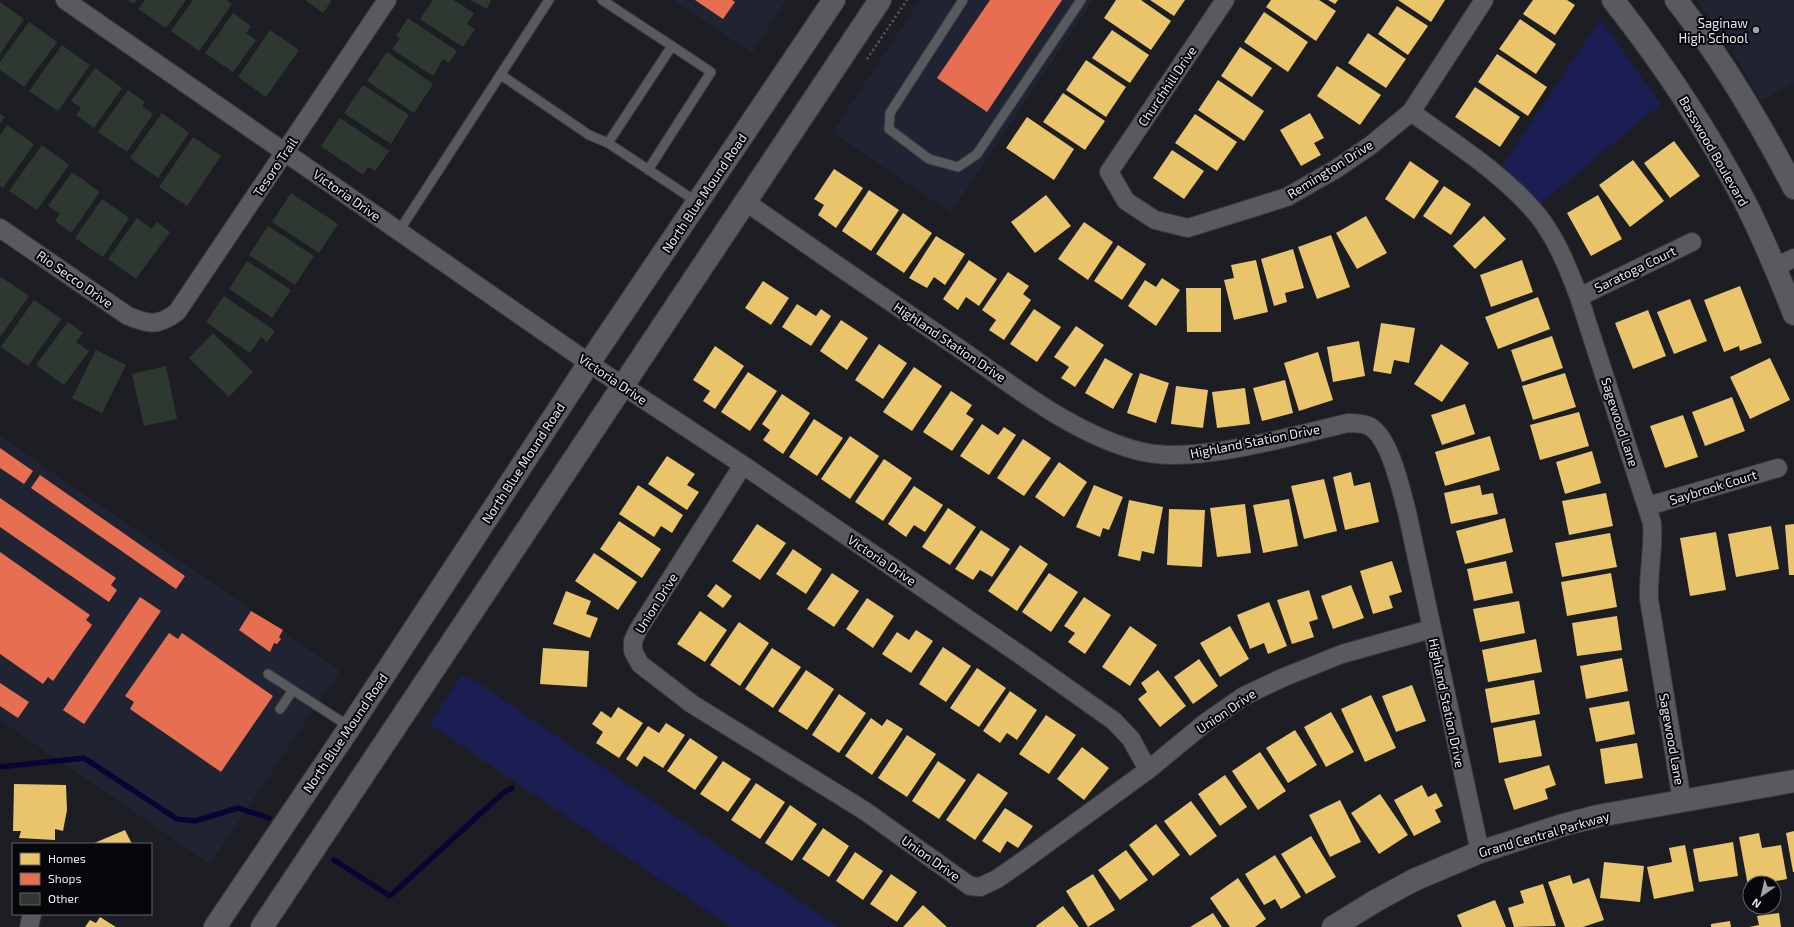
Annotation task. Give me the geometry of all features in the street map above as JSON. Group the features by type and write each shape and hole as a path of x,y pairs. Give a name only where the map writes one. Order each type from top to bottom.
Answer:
{"main road":[{"name":"North Blue Mound Road","path":"215,927 350,727 589,363 834,0"},
{"path":"262,927 880,0"},
{"name":"Basswood Boulevard","path":"1613,0 1658,61 1710,142 1744,201 1794,314"},
{"path":"1676,0 1715,53 1749,107 1794,188"},
{"name":"Grand Central Parkway","path":"1333,927 1377,900 1408,884 1480,852 1598,816 1794,781"}],"street":[{"name":"Victoria Drive","path":"65,0 589,363 1022,656 1114,722 1131,739 1148,770"},
{"name":"Tesoro Trail","path":"154,324 167,320 177,312 387,0"},
{"name":"Churchhill Drive","path":"1109,172 1225,0"},
{"name":"Remington Drive","path":"1109,172 1126,201 1155,220 1188,228 1287,197 1336,169 1372,145 1411,112 1484,0"},
{"name":"Sagewood Lane","path":"1411,112 1486,166 1515,191 1536,214 1568,266 1648,506 1653,538 1648,582 1649,599 1682,801"},
{"name":"Highland Station Drive","path":"746,202 1078,428 1108,440 1143,452 1182,455 1251,445 1348,423 1361,423 1369,426 1377,432 1394,464 1407,512 1480,852"},
{"name":"Rio Secco Drive","path":"0,228 128,316 154,324"},
{"name":"Saratoga Court","path":"1579,297 1692,242"},
{"path":"1774,267 1794,258"},
{"name":"Union Drive","path":"743,466 638,630 633,641 633,651 640,664 692,704 865,811 970,886 980,887 997,879 1148,770 1205,723 1244,696 1282,678 1342,654 1431,629"},
{"name":"Saybrook Court","path":"1648,506 1778,468"},
{"path":"29,927 32,915"}],"lane":[{"path":"399,231 549,0"},
{"path":"602,0 711,72 648,170"},
{"path":"963,0 890,113 889,121 889,129 929,158 958,167 977,154 1081,0"},
{"path":"608,143 672,46"},
{"path":"501,75 589,135 608,143 697,202"},
{"path":"268,674 350,727"},
{"path":"280,709 293,690"}],"shaded area":[{"path":"673,0 786,0 752,53"},
{"path":"920,0 1093,0 951,213 832,132"},
{"name":"Saginaw High School","path":"1697,0 1794,0 1794,83 1761,101 1737,59"},
{"path":"1600,19 1661,104 1539,205 1503,165"},
{"path":"0,436 340,671 210,864 0,720"},
{"path":"462,675 477,682 838,927 731,927 429,724"}],"building: Homes":[{"path":"1116,0 1141,0 1171,21 1151,50 1104,18"},
{"path":"1150,0 1185,0 1174,16"},
{"path":"1271,0 1319,0 1336,11 1316,41 1266,7"},
{"path":"1328,0 1338,0 1335,4"},
{"path":"1398,0 1445,0 1431,22"},
{"path":"1533,0 1567,0 1575,5 1555,35 1523,14"},
{"path":"1397,6 1428,26 1408,55 1378,34"},
{"path":"1264,12 1308,42 1288,72 1244,42"},
{"path":"1520,19 1556,44 1536,74 1499,49"},
{"path":"1112,30 1149,55 1130,83 1092,58"},
{"path":"1368,33 1406,59 1386,88 1348,63"},
{"path":"1240,47 1272,68 1252,97 1221,76"},
{"path":"1497,54 1547,87 1528,116 1478,82"},
{"path":"1086,60 1126,87 1106,117 1066,90"},
{"path":"1337,66 1381,95 1360,125 1317,96"},
{"path":"1218,80 1264,111 1244,141 1198,110"},
{"path":"1475,87 1520,117 1500,147 1455,117"},
{"path":"1063,93 1105,121 1085,150 1043,122"},
{"path":"1310,113 1324,138 1314,143 1321,155 1301,166 1280,130"},
{"path":"1195,114 1237,142 1217,171 1175,143"},
{"path":"1027,117 1074,149 1054,180 1006,148"},
{"path":"1674,141 1700,176 1670,198 1644,163"},
{"path":"1172,150 1204,171 1184,199 1153,178"},
{"path":"1633,160 1664,201 1630,227 1599,185"},
{"path":"1410,161 1439,181 1414,219 1385,199"},
{"path":"834,169 863,188 836,228 818,215 824,205 814,199"},
{"path":"1444,186 1471,204 1451,235 1423,216"},
{"path":"869,190 899,210 871,251 842,231"},
{"path":"1046,195 1071,226 1035,253 1011,222"},
{"path":"1598,195 1622,239 1591,256 1567,213"},
{"path":"903,213 932,233 904,273 876,254"},
{"path":"1366,216 1387,253 1357,269 1336,233"},
{"path":"1484,216 1506,239 1475,269 1453,246"},
{"path":"1084,222 1113,242 1088,280 1058,259"},
{"path":"1331,235 1350,287 1317,299 1298,247"},
{"path":"936,236 965,254 945,285 934,277 927,288 909,278"},
{"path":"1118,245 1146,264 1122,300 1094,281"},
{"path":"1293,249 1304,288 1285,293 1287,302 1274,306 1261,259"},
{"path":"969,260 997,279 979,306 966,297 958,310 943,299"},
{"path":"1256,260 1268,312 1234,320 1224,280 1234,278 1231,265"},
{"path":"1522,260 1533,292 1491,307 1480,275"},
{"path":"1008,272 1029,286 1023,294 1031,300 1004,340 989,330 996,320 982,310"},
{"path":"1162,278 1180,290 1156,326 1128,306 1145,280 1156,287"},
{"path":"763,281 789,298 771,325 745,308"},
{"path":"1740,286 1762,343 1740,351 1739,346 1724,352 1704,300"},
{"path":"1186,288 1221,288 1221,332 1187,332"},
{"path":"1538,297 1550,329 1498,349 1485,317"},
{"path":"1690,299 1707,341 1674,354 1657,312"},
{"path":"797,304 816,316 821,309 831,316 811,346 782,327"},
{"path":"1034,309 1061,327 1037,362 1010,344"},
{"path":"1648,310 1666,356 1633,369 1615,323"},
{"path":"841,320 868,338 847,370 820,351"},
{"path":"1381,323 1415,328 1409,363 1394,360 1391,374 1373,371"},
{"path":"1076,326 1104,345 1075,387 1061,378 1069,367 1054,357"},
{"path":"1552,336 1563,368 1522,382 1511,350"},
{"path":"1359,341 1365,376 1333,382 1327,347"},
{"path":"879,344 907,363 883,399 855,380"},
{"path":"1441,344 1469,363 1442,402 1414,384"},
{"path":"715,346 744,366 715,409 703,401 710,391 693,380"},
{"path":"1318,352 1333,400 1299,411 1284,363"},
{"path":"1105,358 1133,374 1113,409 1085,393"},
{"path":"1770,358 1790,400 1750,419 1730,377"},
{"path":"914,367 942,386 912,431 883,412"},
{"path":"748,372 777,391 750,431 721,412"},
{"path":"1140,373 1169,383 1156,423 1127,413"},
{"path":"1565,373 1576,407 1533,420 1522,386"},
{"path":"1285,380 1293,413 1262,421 1253,388"},
{"path":"1176,386 1208,390 1203,428 1171,424"},
{"path":"1245,388 1250,424 1217,428 1212,392"},
{"path":"951,391 972,405 966,414 974,419 952,451 923,432"},
{"path":"782,394 810,413 783,454 763,440 770,430 762,424"},
{"path":"1732,397 1745,431 1705,446 1692,412"},
{"path":"1465,404 1475,434 1442,445 1431,415"},
{"path":"1579,412 1589,446 1540,460 1530,425"},
{"path":"1683,415 1698,457 1665,468 1650,426"},
{"path":"814,419 843,438 817,476 789,457"},
{"path":"982,424 998,435 1004,427 1016,435 989,475 960,456"},
{"path":"850,436 879,456 850,499 821,479"},
{"path":"1490,436 1500,470 1445,486 1435,452"},
{"path":"1023,439 1051,458 1024,496 997,478"},
{"path":"1592,451 1601,483 1565,494 1556,462"},
{"path":"667,456 695,474 687,485 699,492 687,510 648,484"},
{"path":"884,459 912,478 883,521 855,502"},
{"path":"1059,462 1087,482 1064,517 1035,497"},
{"path":"1351,472 1354,486 1370,482 1379,522 1345,530 1333,477"},
{"path":"1324,479 1337,531 1304,539 1291,486"},
{"path":"638,485 683,515 672,533 661,526 654,537 619,514"},
{"path":"1094,485 1123,497 1109,530 1103,528 1100,537 1076,527"},
{"path":"1480,485 1482,495 1493,493 1498,514 1451,524 1444,493"},
{"path":"914,486 943,505 925,532 914,525 906,537 888,524"},
{"path":"1606,493 1613,526 1569,535 1562,501"},
{"path":"1289,499 1298,546 1263,553 1253,505"},
{"path":"1129,500 1163,507 1154,554 1142,551 1140,561 1118,556"},
{"path":"1245,504 1251,553 1217,557 1210,508"},
{"path":"948,508 976,527 950,565 922,547"},
{"path":"1169,509 1205,510 1202,567 1167,565"},
{"path":"1505,518 1513,552 1465,564 1456,531"},
{"path":"619,521 661,549 642,578 600,549"},
{"path":"757,524 786,543 760,580 732,561"},
{"path":"1794,524 1794,575 1789,575 1785,525"},
{"path":"1771,526 1779,569 1736,577 1728,534"},
{"path":"981,530 1010,549 992,577 980,570 973,580 955,569"},
{"path":"1716,532 1726,590 1690,596 1680,538"},
{"path":"1610,533 1617,567 1562,577 1555,543"},
{"path":"1020,545 1048,564 1017,611 988,591"},
{"path":"793,549 822,569 806,594 776,574"},
{"path":"594,553 637,582 618,610 575,581"},
{"path":"1392,561 1402,592 1389,596 1393,608 1373,614 1360,571"},
{"path":"1506,561 1513,593 1474,601 1467,569"},
{"path":"832,573 859,591 834,627 807,609"},
{"path":"1049,573 1078,592 1051,632 1022,612"},
{"path":"1611,573 1617,607 1567,616 1561,582"},
{"path":"716,584 732,596 723,608 707,596"},
{"path":"1351,585 1364,618 1333,629 1321,596"},
{"path":"1309,590 1318,619 1309,622 1314,637 1292,644 1277,600"},
{"path":"566,591 591,601 586,614 598,618 590,638 553,624"},
{"path":"1084,597 1111,615 1085,654 1068,642 1075,633 1064,626"},
{"path":"867,598 894,616 873,648 846,629"},
{"path":"1519,601 1525,633 1480,642 1473,609"},
{"path":"1269,602 1287,646 1268,654 1264,643 1250,649 1237,615"},
{"path":"700,611 727,630 705,662 677,644"},
{"path":"1617,616 1622,650 1577,656 1572,623"},
{"path":"739,622 769,643 740,686 710,665"},
{"path":"1130,626 1157,645 1130,686 1102,667"},
{"path":"1230,626 1249,659 1220,677 1200,643"},
{"path":"916,630 933,641 911,673 882,654 897,632 909,640"},
{"path":"1536,639 1542,672 1488,682 1482,650"},
{"path":"943,647 971,666 946,702 919,684"},
{"path":"543,648 589,651 587,687 540,684"},
{"path":"772,648 801,667 773,708 745,689"},
{"path":"1622,658 1628,691 1586,699 1580,666"},
{"path":"1199,659 1218,686 1193,704 1174,677"},
{"path":"977,668 1006,688 979,727 950,708"},
{"path":"806,670 834,689 807,730 778,711"},
{"path":"1158,670 1186,706 1160,727 1138,699 1147,692 1141,683"},
{"path":"1534,680 1540,714 1491,723 1485,689"},
{"path":"1412,685 1426,721 1396,732 1382,696"},
{"path":"1010,691 1037,710 1017,740 1007,733 1000,743 983,731"},
{"path":"839,694 866,713 839,753 812,735"},
{"path":"1371,695 1396,748 1365,762 1341,709"},
{"path":"1629,701 1635,734 1596,742 1589,708"},
{"path":"618,707 643,723 619,758 596,743 603,732 592,724 601,711 611,718"},
{"path":"1331,712 1354,752 1326,767 1304,727"},
{"path":"1046,715 1076,735 1049,774 1019,754"},
{"path":"871,718 882,726 887,719 903,729 872,775 845,756"},
{"path":"1535,720 1542,756 1499,763 1493,728"},
{"path":"666,723 685,735 663,768 644,756 637,767 626,759 648,726 659,733"},
{"path":"1295,730 1317,765 1288,783 1266,748"},
{"path":"907,735 936,754 907,797 878,778"},
{"path":"690,738 718,757 695,790 667,771"},
{"path":"1637,743 1643,778 1605,784 1600,749"},
{"path":"1082,747 1109,768 1084,800 1057,779"},
{"path":"1260,752 1286,791 1258,810 1232,771"},
{"path":"723,761 751,779 728,812 700,794"},
{"path":"938,761 966,780 939,819 912,801"},
{"path":"1549,765 1556,785 1545,789 1548,799 1514,810 1504,779"},
{"path":"978,773 1008,793 975,840 946,820"},
{"path":"1225,775 1247,807 1220,826 1198,794"},
{"path":"756,783 785,802 760,839 731,820"},
{"path":"14,784 66,785 67,810 63,831 55,829 55,840 19,838 21,831 13,831"},
{"path":"1422,785 1428,797 1436,793 1443,806 1435,810 1441,822 1414,836 1394,800"},
{"path":"1380,794 1408,835 1379,854 1351,813"},
{"path":"1340,800 1361,842 1330,857 1309,815"},
{"path":"1191,801 1217,836 1190,856 1164,821"},
{"path":"790,805 817,824 792,861 765,843"},
{"path":"1005,808 1033,826 1018,848 1007,841 1000,853 982,841"},
{"path":"1156,824 1180,855 1153,876 1129,845"},
{"path":"823,828 849,846 829,877 802,859"},
{"path":"125,830 132,843 94,843"},
{"path":"1794,831 1794,872 1793,872 1786,833"},
{"path":"1759,833 1762,848 1781,845 1787,879 1782,880 1782,875 1746,875 1739,837"},
{"path":"1311,836 1336,877 1306,894 1281,854"},
{"path":"1733,842 1738,876 1699,882 1693,849"},
{"path":"1685,845 1694,891 1654,899 1647,867 1672,862 1669,848"},
{"path":"1126,850 1148,880 1120,900 1098,870"},
{"path":"855,852 883,871 863,900 836,881"},
{"path":"1275,855 1301,897 1281,909 1275,899 1264,905 1245,874"},
{"path":"1604,862 1644,866 1640,902 1600,898"},
{"path":"891,874 917,892 897,922 870,904"},
{"path":"1093,874 1115,910 1088,927 1066,891"},
{"path":"1570,875 1573,884 1589,878 1604,920 1583,927 1565,927 1548,882"},
{"path":"1238,878 1266,919 1255,927 1230,927 1210,898"},
{"path":"1543,884 1556,926 1514,927 1508,908 1524,903 1520,891"},
{"path":"1495,900 1506,927 1462,927 1457,915"},
{"path":"923,905 947,927 903,927"},
{"path":"1063,906 1079,927 1036,926"},
{"path":"1213,913 1222,927 1190,927"},
{"path":"1779,915 1781,927 1749,927 1759,925 1757,916"},
{"path":"100,917 116,927 85,927 90,920 96,923"},
{"path":"1730,921 1731,927 1711,927 1711,924"}],"building: Shops":[{"path":"695,0 732,0 735,2 723,19"},
{"path":"990,0 1062,0 987,112 937,78"},
{"path":"0,448 33,471 24,484 0,468"},
{"path":"40,475 185,576 176,589 31,488"},
{"path":"0,498 116,578 111,585 117,590 109,602 0,527"},
{"path":"0,552 90,615 86,620 92,625 53,681 48,677 43,684 0,654"},
{"path":"140,597 161,611 84,724 63,710"},
{"path":"251,611 283,630 279,637 281,639 277,644 274,643 270,652 239,630"},
{"path":"169,633 178,639 182,633 273,696 221,772 130,709 134,702 125,696"},
{"path":"0,683 29,702 18,718 0,706"}],"building: Other":[{"path":"128,0 137,0 134,4"},
{"path":"145,0 186,0 166,28 138,9"},
{"path":"193,0 226,0 232,4 199,51 171,31"},
{"path":"305,0 332,0 323,13"},
{"path":"433,0 453,0 474,13 467,24 475,29 463,47 420,19"},
{"path":"470,0 491,0 487,9"},
{"path":"0,2 24,19 0,54"},
{"path":"233,13 251,26 246,33 256,40 233,72 205,53"},
{"path":"408,18 457,51 449,63 443,59 433,76 392,49 400,38 396,36"},
{"path":"29,22 57,42 24,87 0,70 0,62"},
{"path":"270,30 299,50 266,97 238,77"},
{"path":"62,45 90,65 58,111 29,91"},
{"path":"387,52 433,84 414,113 367,81"},
{"path":"95,68 122,88 94,128 76,115 81,108 71,101"},
{"path":"363,85 409,115 391,144 344,113"},
{"path":"128,90 145,102 142,106 153,114 127,152 98,132"},
{"path":"162,113 189,133 158,178 130,158"},
{"path":"0,114 5,117 0,124"},
{"path":"340,118 389,151 375,171 368,167 363,175 321,146"},
{"path":"7,125 34,144 3,188 0,186 0,135"},
{"path":"193,137 221,156 187,206 159,187"},
{"path":"42,145 69,165 37,210 9,191"},
{"path":"72,172 100,192 71,233 55,221 60,214 48,206"},
{"path":"291,193 338,224 319,253 272,222"},
{"path":"102,199 129,218 103,257 75,238"},
{"path":"137,218 152,229 157,222 170,232 136,279 108,259"},
{"path":"268,226 314,256 295,285 249,255"},
{"path":"247,261 291,290 272,318 229,289"},
{"path":"1,277 29,296 0,337 0,278"},
{"path":"224,296 275,331 267,342 261,337 250,353 206,322"},
{"path":"34,300 61,319 28,366 1,347"},
{"path":"68,322 83,333 76,342 89,351 64,385 36,365"},
{"path":"213,333 253,372 229,397 189,358"},
{"path":"96,350 126,365 102,413 72,398"},
{"path":"166,366 177,419 144,426 132,374"}],"waterway":[{"path":"0,767 84,758 177,819 195,821 238,808 269,818"},
{"path":"334,860 390,896 503,793 512,788"}],"place":[{"name":"Saginaw High School","path":"1756,30"}]}
